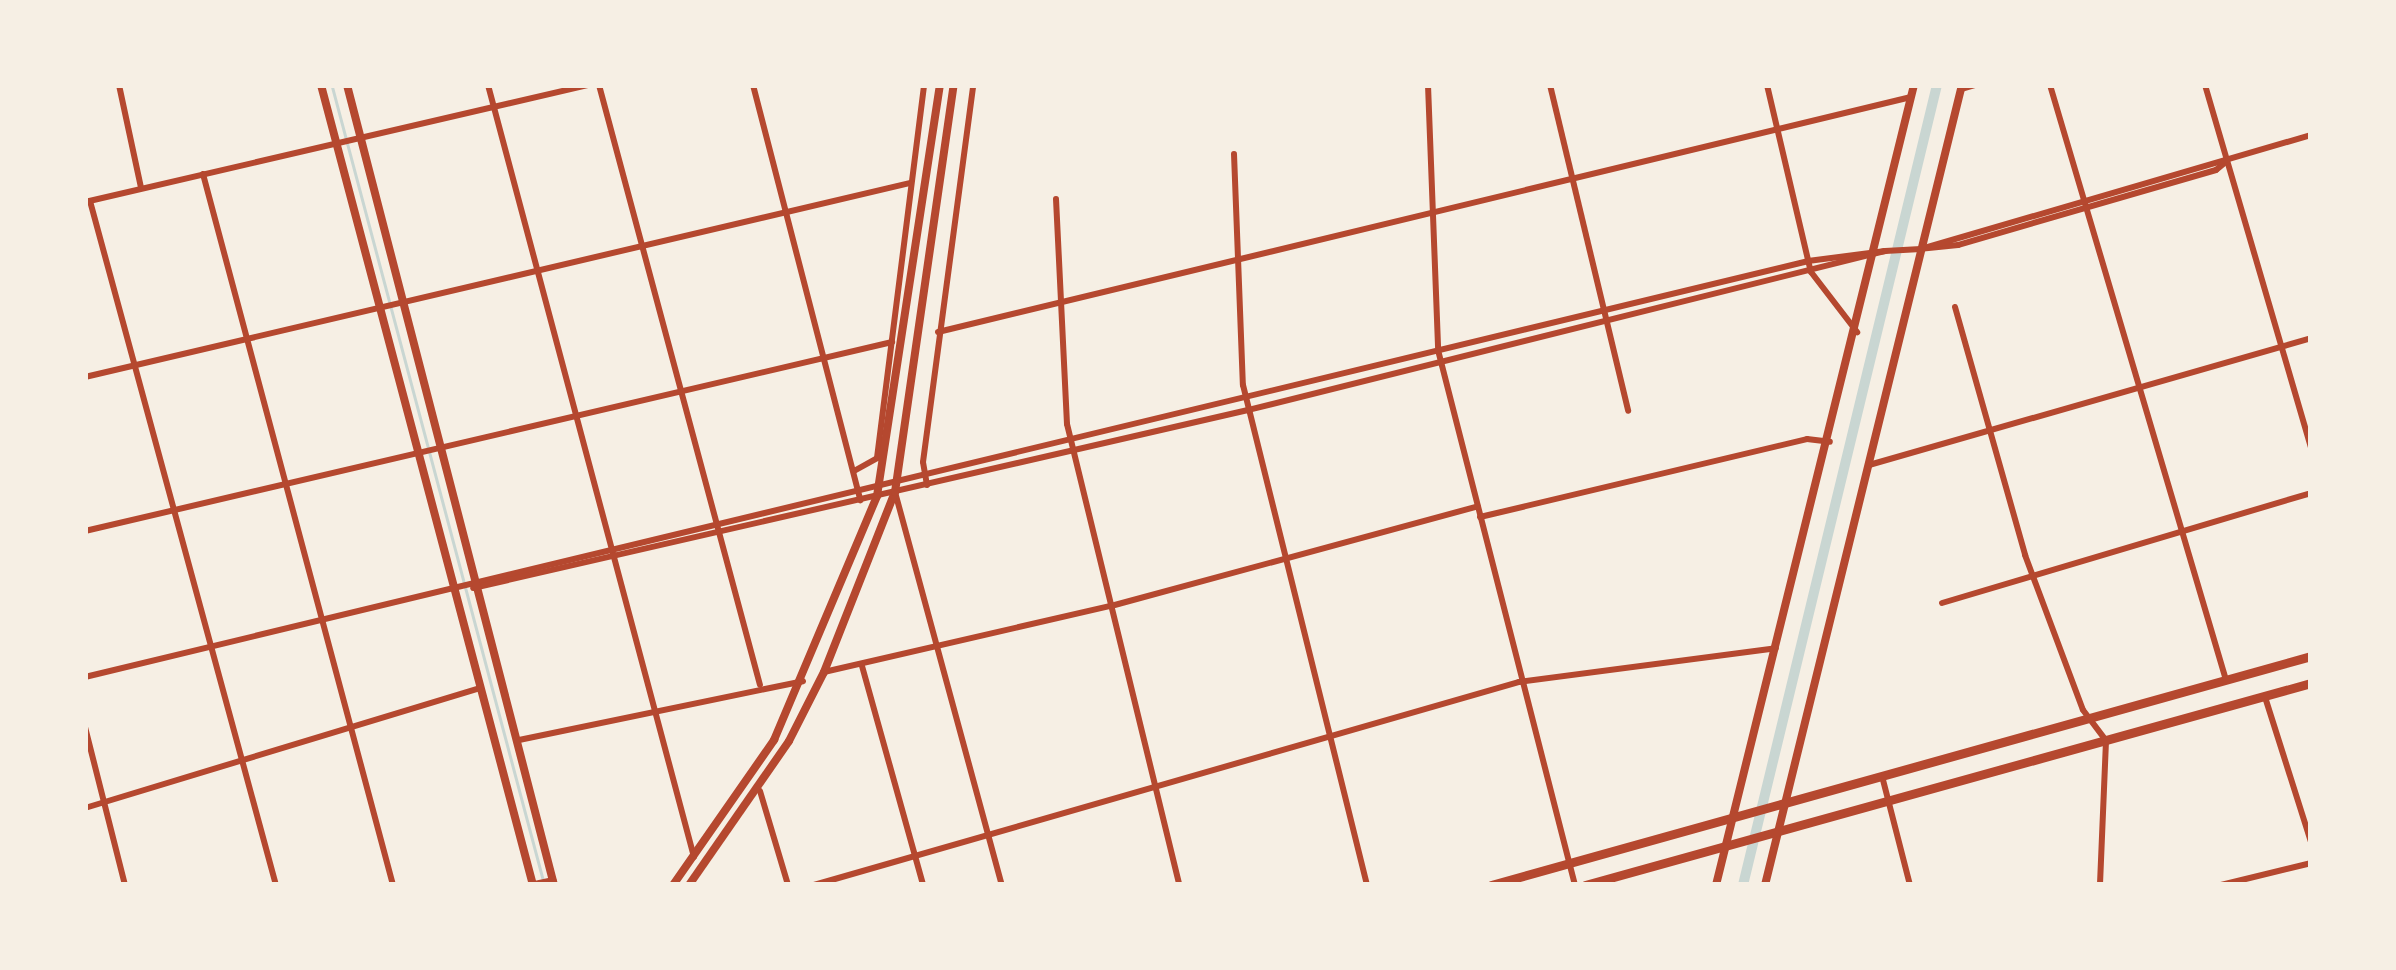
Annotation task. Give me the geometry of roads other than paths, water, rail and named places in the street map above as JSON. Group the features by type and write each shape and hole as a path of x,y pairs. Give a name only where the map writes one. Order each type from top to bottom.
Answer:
{"main road":[{"path":"321,85 382,306 478,689 533,884"},
{"path":"347,85 519,740 552,882"},
{"path":"673,885 751,778 804,681 877,496 940,85"},
{"path":"689,885 760,791 824,672 895,492 954,85"},
{"path":"1716,885 1879,252 1914,85"},
{"path":"1765,885 1773,834 1784,805 1917,249 1961,87"},
{"path":"1491,885 2311,656"},
{"path":"1584,885 2311,682"}],"street":[{"path":"119,85 142,188"},
{"path":"488,85 695,858"},
{"path":"276,885 88,202 493,104 588,85"},
{"path":"600,85 760,685"},
{"path":"754,85 860,500"},
{"path":"854,471 877,458 924,85"},
{"path":"927,485 924,474 938,332 973,85"},
{"path":"1428,85 1438,350 1519,682 1575,885"},
{"path":"1550,85 1628,410"},
{"path":"1767,85 1811,272 1857,332"},
{"path":"1961,87 1976,85"},
{"path":"2050,85 2226,680"},
{"path":"2204,85 2311,448"},
{"path":"938,332 1911,98"},
{"path":"1917,249 2082,198 2311,135"},
{"path":"1234,154 1248,410 1367,885"},
{"path":"478,587 610,550 1808,261 1958,245 2216,170 2226,161"},
{"path":"203,174 394,885"},
{"path":"85,377 910,183"},
{"path":"1056,198 1070,439 1179,885"},
{"path":"85,677 613,559 1248,410 1879,252"},
{"path":"1954,308 2035,576 2088,718 2106,741 2100,885"},
{"path":"1868,465 2311,338"},
{"path":"85,530 892,342"},
{"path":"1480,517 1807,439 1830,442"},
{"path":"895,492 1002,885"},
{"path":"1942,603 2311,493"},
{"path":"824,672 1111,606 1478,506"},
{"path":"814,885 915,854 1156,791 1329,734 1519,682 1777,648"},
{"path":"862,666 923,885"},
{"path":"519,740 760,685 804,681"},
{"path":"85,808 478,689"},
{"path":"2265,697 2311,842"},
{"path":"85,727 126,885"},
{"path":"1882,776 1910,885"},
{"path":"760,791 788,885"},
{"path":"2299,804 2311,800"},
{"path":"2220,885 2311,862"},
{"path":"533,884 552,882"}],"waterway":[{"path":"332,85 543,879"},
{"path":"1743,885 1937,85"}]}
